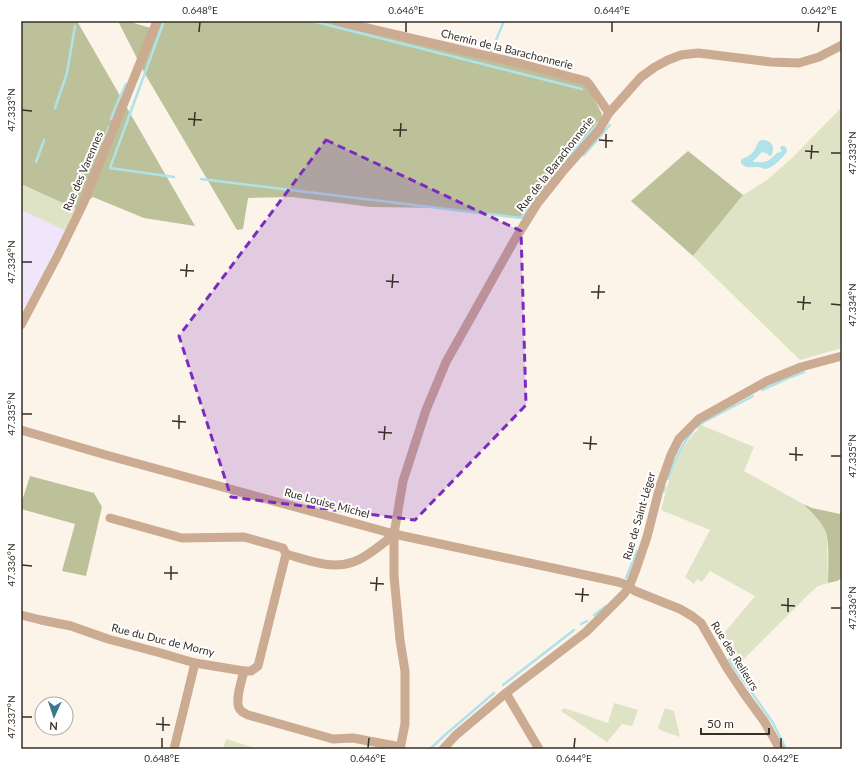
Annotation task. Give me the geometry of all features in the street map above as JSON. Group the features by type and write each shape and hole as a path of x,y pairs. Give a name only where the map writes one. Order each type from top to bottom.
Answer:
{"street":[{"name":"Rue des Varennes","path":"21,325 83,204 157,21"},
{"name":"Chemin de la Barachonnerie","path":"337,21 522,64 586,81 609,113"},
{"name":"Rue de la Barachonnerie","path":"401,748 405,724 405,671 400,640 394,576 394,534 403,481 426,410 446,362 514,241 537,204 599,130 609,113 641,77 668,60 681,55 698,53 771,62 799,63 819,58 842,45"},
{"name":"Rue de Saint-Léger","path":"443,749 456,735 506,693 586,632 624,594 629,587 647,537 660,486 671,455 679,439 699,419 768,381 801,367 842,356"},
{"name":"Rue Louise Michel","path":"21,430 394,534 618,582 629,587"},
{"path":"110,518 182,538 244,537 283,548 286,554 258,666 251,671 244,671 238,707 241,712 255,717 333,739 353,738 401,748"},
{"path":"286,554 336,566 353,562 361,558 394,534"},
{"name":"Rue des Relieurs","path":"629,587 635,591 680,609 692,616 701,624 745,695 764,721 780,749"},
{"name":"Rue du Duc de Morny","path":"21,615 71,626 108,639 195,663 244,671"},
{"path":"174,749 195,663"},
{"path":"506,693 539,749"}],"highlighted area":[{"path":"326,140 521,231 526,405 415,520 231,497 179,336"}],"shaded area":[{"path":"21,184 76,209 21,316"}],"green space":[{"path":"21,21 77,21 195,226 144,218 93,197 76,209 21,184"},
{"path":"118,21 127,21 154,29 157,21 334,21 586,83 602,114 599,130 528,219 444,208 371,207 292,197 248,198 243,229 237,230 145,74"},
{"path":"842,107 842,348 800,360 693,256 743,195 767,180 790,160"},
{"path":"688,151 743,195 693,256 631,201"},
{"path":"21,184 76,209 65,230 21,210"},
{"path":"701,425 754,447 744,471 803,504 826,531 828,583 818,586 811,592 735,668 730,661 721,637 755,596 710,571 702,582 697,579 694,584 685,577 710,530 661,510 678,457 686,443"},
{"path":"30,476 94,493 102,507 86,576 62,571 75,524 21,509 21,504"},
{"path":"842,500 842,578 828,583 827,535 821,523 803,504 812,508 840,514"},
{"path":"614,703 638,710 632,726 622,724 607,742 561,711 564,708 608,723"},
{"path":"665,708 674,711 680,737 658,728"},
{"path":"226,739 258,749 223,749"}],"water":[{"path":"761,140 768,141 772,144 772,155 769,156 768,154 762,152 753,161 754,162 764,162 769,160 777,153 782,151 780,148 781,146 786,147 787,151 778,162 768,168 764,169 760,167 749,167 743,165 741,160 752,153"}],"waterway":[{"path":"164,21 110,168 174,177"},
{"path":"312,21 582,89"},
{"path":"491,52 504,21"},
{"path":"55,108 67,73 75,26"},
{"path":"111,119 126,84"},
{"path":"547,181 598,123"},
{"path":"584,155 610,125"},
{"path":"104,140 109,127"},
{"path":"36,162 44,140"},
{"path":"201,179 521,218 542,186"},
{"path":"762,390 804,372"},
{"path":"697,427 753,396"},
{"path":"668,479 678,454 692,432"},
{"path":"664,491 665,487"},
{"path":"626,578 637,551"},
{"path":"594,615 606,606"},
{"path":"581,624 587,621"},
{"path":"503,685 574,630"},
{"path":"729,660 773,723 786,749"},
{"path":"430,749 494,693"}]}
